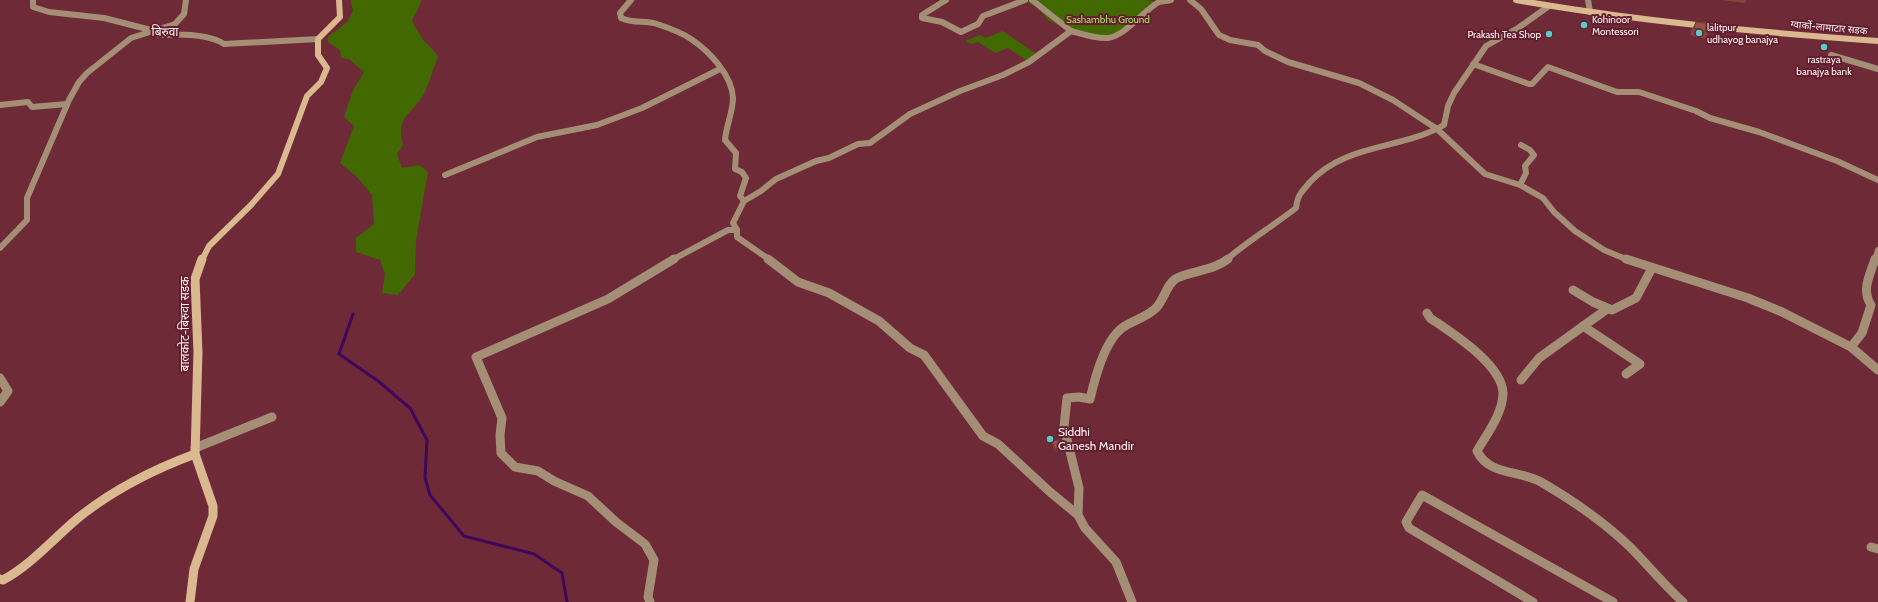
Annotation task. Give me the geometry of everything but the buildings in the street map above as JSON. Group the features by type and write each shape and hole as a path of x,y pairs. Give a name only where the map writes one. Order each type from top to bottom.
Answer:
{"main road":[{"path":"318,39 340,17 338,0"},
{"name":"ग्वार्को-लामाटार सडक","path":"1516,0 1590,12 1878,42"},
{"name":"बालकोट-बिरुवा सडक","path":"190,602 194,569 213,516 212,506 195,451 194,433 198,360 196,279 198,267 209,246 252,205 278,174 307,96 321,82 325,75 327,68 319,59 317,53 318,39"},
{"path":"0,580 3,580 18,572 95,504 118,489 151,471 195,451"}],"street":[{"path":"33,0 33,7 52,14 97,16 155,31 159,35 182,34 195,37 215,38 224,44 318,39"},
{"path":"0,248 27,220 27,198 72,93 87,73 131,38 175,24 184,14 186,0"},
{"path":"631,0 620,13 621,18 626,21 654,23 691,38 707,51 732,88 734,98 731,114 725,130 725,140 736,153 737,158 735,169 742,172 746,178 740,196 744,201"},
{"path":"932,0 940,4"},
{"path":"946,0 922,15 922,18 942,22 961,32 978,24 983,16 1025,0"},
{"path":"1032,0 1071,31 1089,36 1108,38 1121,34 1136,19 1159,2 1171,0"},
{"path":"1190,0 1201,9 1219,34 1230,40 1258,45 1265,51 1288,62 1359,83 1392,100 1437,129 1485,174 1520,184 1543,198 1554,212 1575,231 1604,250 1685,280 1748,298 1782,312 1837,341 1851,346 1878,370"},
{"path":"1588,0 1590,12"},
{"path":"1132,602 1116,562 1084,528 1078,515 1078,488 1064,427 1066,398 1079,397 1090,399 1095,376 1109,344 1121,329 1156,308 1175,279 1197,271 1214,268 1224,262 1244,245 1290,214 1296,208 1298,196 1315,177 1330,164 1353,154 1437,129 1444,124 1448,106 1454,93 1463,82 1473,64 1486,46 1518,28 1549,6"},
{"path":"1071,31 1029,62 1003,75 960,91 910,114 870,143 858,144 829,158 816,161 776,179 761,191 744,201 733,224 737,230 737,236 751,248 778,265 798,282 829,293 872,318 910,348 924,355 984,436 998,444 1050,492 1078,515"},
{"path":"1831,55 1878,68"},
{"path":"1473,64 1529,84 1532,84 1548,67 1617,92 1639,92 1696,111 1710,118 1759,132 1837,161 1878,180"},
{"path":"445,175 522,142 597,125 642,108 720,69"},
{"path":"0,105 20,102 28,102 32,107 67,104"},
{"path":"1520,184 1526,174 1525,166 1534,155 1530,150 1521,145"},
{"path":"650,602 648,597 654,560 645,544 616,522 588,496 554,482 538,470 515,467 501,453 500,435 502,418 476,357 597,305 668,262 728,230 737,230"},
{"path":"1851,346 1862,334 1871,304 1867,299 1865,290 1878,250"},
{"path":"1573,290 1607,309 1612,310 1636,298 1652,268"},
{"path":"1521,380 1539,358 1607,309"},
{"path":"1427,313 1430,318 1467,345 1489,364 1501,384 1503,394 1496,420 1477,451 1480,457 1500,471 1531,477 1542,483 1608,529 1629,546 1672,593 1683,602"},
{"path":"1583,326 1640,364 1626,374"},
{"path":"0,378 8,391 0,402"},
{"path":"195,451 272,418"},
{"path":"1532,602 1409,528 1406,522 1422,495 1613,602"}],"green space":[{"path":"352,0 422,0 412,21 423,40 438,57 425,92 406,116 401,127 403,145 397,154 402,168 419,165 428,172 416,241 415,274 398,295 382,293 385,274 380,260 356,252 356,238 374,224 372,195 357,177 340,163 354,126 344,117 353,90 364,72 349,59 341,58 340,50 328,42 328,37 348,21 353,11"},
{"name":"Sashambhu Ground","path":"1023,0 1146,0 1159,2 1108,38 1074,32 1048,20 1037,7"},
{"path":"1003,31 1039,56 1029,62 1008,48 995,53 978,42 971,44 965,41 980,35 985,38"}],"waterway":[{"path":"353,314 339,354 378,381 410,408 427,440 425,478 430,495 464,536 534,554 562,573 567,602"}],"place":[{"name":"Kohinoor Montessori","path":"1584,25"},
{"name":"lalitpur udhayog banajya","path":"1699,33"},
{"name":"Prakash Tea Shop","path":"1549,34"},
{"name":"rastraya banajya bank","path":"1824,47"},
{"name":"Siddhi Ganesh Mandir","path":"1050,439"}],"district":[{"name":"बिरुवा","path":"165,32"}]}
